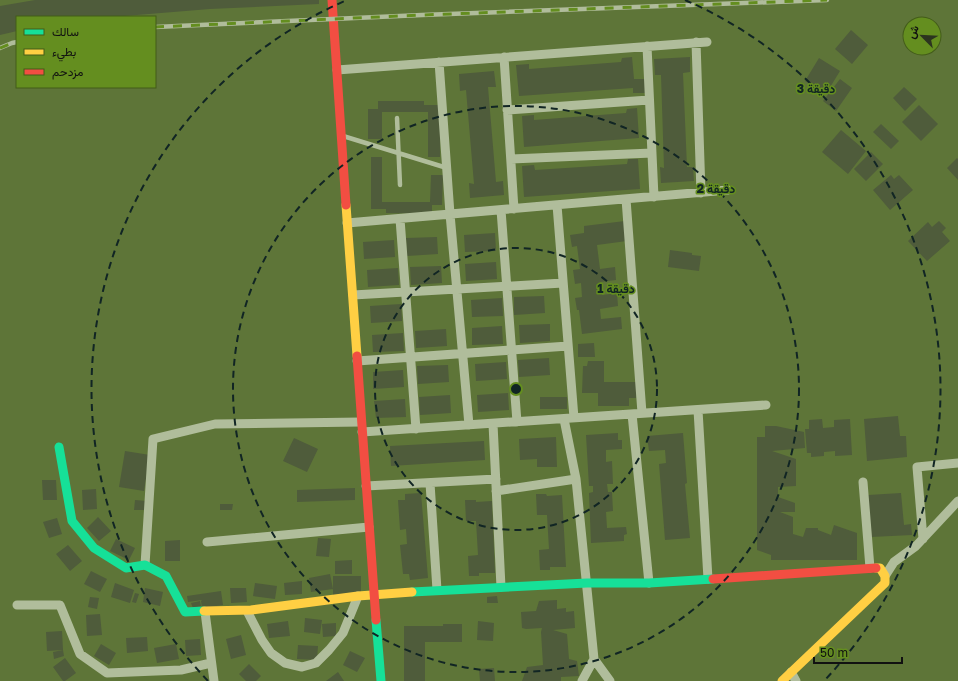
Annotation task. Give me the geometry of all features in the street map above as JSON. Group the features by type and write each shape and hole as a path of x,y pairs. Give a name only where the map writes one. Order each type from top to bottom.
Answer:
{"street":[{"path":"332,0 361,422 381,681"},
{"path":"696,42 701,193"},
{"path":"337,70 707,42"},
{"path":"646,46 654,197"},
{"path":"504,57 514,209"},
{"path":"439,62 450,214 469,425"},
{"path":"507,110 649,100"},
{"path":"511,159 652,153"},
{"path":"348,223 728,190"},
{"path":"626,199 642,413"},
{"path":"558,205 568,346 569,418 594,659 610,681"},
{"path":"501,210 517,422"},
{"path":"400,219 416,429"},
{"path":"353,295 563,283"},
{"path":"357,361 568,346"},
{"path":"362,432 766,405"},
{"path":"698,410 708,580"},
{"path":"632,414 649,583"},
{"path":"145,565 153,439 215,424 361,422"},
{"path":"493,424 501,586"},
{"path":"58,447 72,521 94,548 126,568 145,565 166,576 185,612 247,611 358,596 437,590 501,586 649,583 880,568 885,576 885,583 782,681"},
{"path":"923,539 917,467 958,463"},
{"path":"366,486 496,479"},
{"path":"496,491 576,479"},
{"path":"863,482 870,568"},
{"path":"430,483 437,590"},
{"path":"885,576 894,562 916,546 958,501"},
{"path":"207,542 369,527"},
{"path":"247,611 262,640 271,653 285,663 302,667 316,663 343,633 358,596"},
{"path":"16,605 60,605 80,654 106,673 181,670 211,663"},
{"path":"205,612 214,681"},
{"path":"582,681 594,659"},
{"path":"791,672 796,681"}],"lane":[{"path":"397,118 400,185"},
{"path":"341,136 447,168"}],"building":[{"path":"35,0 319,0 319,4 210,9 124,16 16,16 16,31 0,35 0,6"},
{"path":"851,30 868,45 852,64 835,49"},
{"path":"632,57 634,79 645,79 645,93 633,93 633,88 519,96 516,65 529,64 529,69 621,62 622,58"},
{"path":"690,57 690,72 683,73 687,167 693,167 694,181 661,183 660,167 664,168 661,75 655,75 654,59"},
{"path":"819,58 840,71 826,94 805,81"},
{"path":"494,71 496,87 488,87 496,182 503,181 504,195 470,198 469,183 474,184 466,90 460,91 459,74"},
{"path":"840,79 852,88 836,111 823,101"},
{"path":"904,87 917,99 905,111 893,98"},
{"path":"378,101 424,101 424,105 440,105 440,157 428,157 428,112 382,112 382,139 368,139 368,109 378,109"},
{"path":"919,105 938,124 921,141 902,122"},
{"path":"637,108 639,138 524,147 522,116 534,115 534,120 626,113 627,109"},
{"path":"881,124 899,141 891,149 873,132"},
{"path":"841,130 866,151 848,174 822,152"},
{"path":"871,152 883,164 866,181 854,169"},
{"path":"371,157 382,157 382,202 430,202 431,175 443,175 442,205 432,205 432,214 386,213 386,209 371,209"},
{"path":"957,158 958,159 958,180 947,168"},
{"path":"628,159 638,159 640,189 524,197 522,166 534,165 535,170 627,164"},
{"path":"891,175 894,179 899,175 913,190 890,210 873,190"},
{"path":"625,221 627,241 597,245 600,269 615,267 616,280 600,282 602,295 617,293 618,306 600,309 601,319 621,317 622,329 582,334 579,310 577,310 575,298 582,297 581,283 575,284 573,270 580,269 577,246 572,247 570,235 584,233 584,226"},
{"path":"939,221 946,228 942,232 950,241 927,261 908,241 928,222 932,227"},
{"path":"495,233 496,251 465,252 464,235"},
{"path":"437,237 438,254 407,256 406,238"},
{"path":"394,240 395,257 364,259 363,242"},
{"path":"670,250 692,253 692,255 701,256 699,271 668,267"},
{"path":"496,262 497,279 466,281 465,264"},
{"path":"441,266 442,283 411,285 410,267"},
{"path":"398,268 399,285 368,287 367,270"},
{"path":"544,296 545,313 514,315 514,297"},
{"path":"502,298 503,316 472,317 471,300"},
{"path":"401,304 402,321 371,323 370,306"},
{"path":"550,324 550,341 520,343 519,325"},
{"path":"502,326 503,344 472,345 472,328"},
{"path":"446,329 447,346 416,348 415,331"},
{"path":"403,333 404,351 373,352 372,335"},
{"path":"594,343 595,357 578,357 578,344"},
{"path":"549,358 550,375 519,377 518,360"},
{"path":"588,361 604,361 604,382 636,382 636,398 629,398 629,406 598,406 598,393 582,393 583,366 587,366"},
{"path":"506,362 507,379 476,381 475,364"},
{"path":"448,365 449,382 418,384 417,366"},
{"path":"403,370 404,387 373,389 373,372"},
{"path":"508,393 509,410 478,412 477,395"},
{"path":"450,395 451,413 420,415 419,397"},
{"path":"540,397 567,397 567,409 540,409"},
{"path":"405,399 406,417 376,418 374,401"},
{"path":"898,416 900,436 906,436 907,457 867,461 864,419"},
{"path":"822,419 823,428 834,427 834,420 850,419 852,455 835,456 835,451 824,452 824,456 811,457 811,453 807,453 805,429 809,429 809,420"},
{"path":"765,426 776,426 804,432 805,448 772,451 796,459 796,486 778,487 778,497 795,503 795,512 780,512 793,517 793,534 803,537 806,528 818,528 818,530 831,535 834,525 857,533 857,560 771,560 771,555 757,550 757,437 765,437"},
{"path":"618,433 618,440 622,440 622,449 606,450 606,462 612,461 613,484 607,484 608,492 612,492 613,511 606,512 607,528 626,527 627,534 624,535 624,541 591,543 589,493 593,492 593,486 589,486 586,435"},
{"path":"683,433 687,483 685,484 690,538 665,540 659,464 666,463 665,450 649,451 647,436"},
{"path":"556,437 557,467 537,467 537,459 520,460 519,439"},
{"path":"294,438 318,449 307,472 283,461"},
{"path":"484,441 485,460 391,466 390,446"},
{"path":"125,451 150,455 144,491 119,487"},
{"path":"42,480 56,480 57,500 43,500"},
{"path":"355,488 355,500 297,502 297,490"},
{"path":"96,489 97,509 83,510 82,490"},
{"path":"421,493 428,578 410,580 409,574 403,574 400,545 407,544 406,529 400,530 398,500 405,500 405,494"},
{"path":"901,493 904,525 911,524 912,535 871,537 868,495"},
{"path":"536,494 546,494 547,496 562,495 566,567 550,567 550,570 540,570 539,550 549,549 547,515 537,515"},
{"path":"135,500 147,501 146,510 134,510"},
{"path":"465,500 476,500 476,502 492,501 495,573 479,573 479,576 469,576 468,556 478,555 476,521 466,521"},
{"path":"220,504 233,504 232,510 220,510"},
{"path":"98,517 111,531 99,541 87,528"},
{"path":"57,518 62,534 49,538 43,522"},
{"path":"318,538 331,539 329,557 316,556"},
{"path":"116,539 135,548 129,560 110,551"},
{"path":"180,540 180,561 165,561 165,541"},
{"path":"68,545 82,561 70,571 56,554"},
{"path":"352,560 352,574 335,574 335,561"},
{"path":"91,571 107,579 100,592 84,584"},
{"path":"330,574 333,589 311,592 309,578"},
{"path":"333,576 361,576 361,594 333,595"},
{"path":"302,581 302,594 285,595 284,583"},
{"path":"115,583 134,590 130,603 111,597"},
{"path":"255,583 277,586 275,599 253,596"},
{"path":"145,588 163,592 160,606 143,602"},
{"path":"230,588 246,588 247,602 231,603"},
{"path":"221,591 223,605 202,608 202,600 188,602 187,596"},
{"path":"135,593 139,594 136,603 132,602"},
{"path":"497,596 498,603 487,603 487,597"},
{"path":"90,597 99,598 97,609 88,607"},
{"path":"557,600 557,609 566,608 566,612 574,611 575,628 553,630 567,634 569,659 577,661 579,676 561,677 561,681 522,681 527,667 543,665 542,628 522,628 521,612 536,611 539,601"},
{"path":"200,601 201,606 193,608 191,603"},
{"path":"100,614 102,635 87,636 86,615"},
{"path":"305,618 322,620 320,634 304,632"},
{"path":"288,621 290,636 269,638 267,624"},
{"path":"478,621 494,623 493,641 477,640"},
{"path":"336,623 336,636 323,637 322,624"},
{"path":"443,624 462,624 462,642 425,642 425,681 404,681 404,626 443,626"},
{"path":"62,631 63,650 47,651 46,632"},
{"path":"241,635 246,655 231,659 226,639"},
{"path":"147,637 148,651 127,653 126,638"},
{"path":"200,639 201,655 186,656 185,640"},
{"path":"101,644 116,653 109,665 94,656"},
{"path":"176,644 179,659 157,663 154,648"},
{"path":"298,645 318,646 317,660 297,659"},
{"path":"63,650 64,656 54,659 53,652"},
{"path":"350,651 365,658 357,672 343,665"},
{"path":"65,658 76,673 63,681 53,667"},
{"path":"249,664 261,676 256,681 246,681 239,674"},
{"path":"494,668 495,681 480,681 479,669"},
{"path":"338,672 344,681 326,681"}],"railway":[{"path":"156,27 422,15 827,0"},
{"path":"0,48 16,42"}],"traffic: fast":[{"path":"59,447 72,521 94,548 126,568 145,565 166,576 185,612 204,611"},
{"path":"412,592 587,583 649,583 713,579"},
{"path":"376,620 381,681"}],"traffic: slow":[{"path":"346,205 357,356"},
{"path":"782,681 885,583 885,576 880,568 876,568"},
{"path":"204,611 251,610 358,596 412,592"}],"traffic: jam":[{"path":"332,0 346,205"},
{"path":"357,356 376,620"},
{"path":"713,579 876,568"}]}
